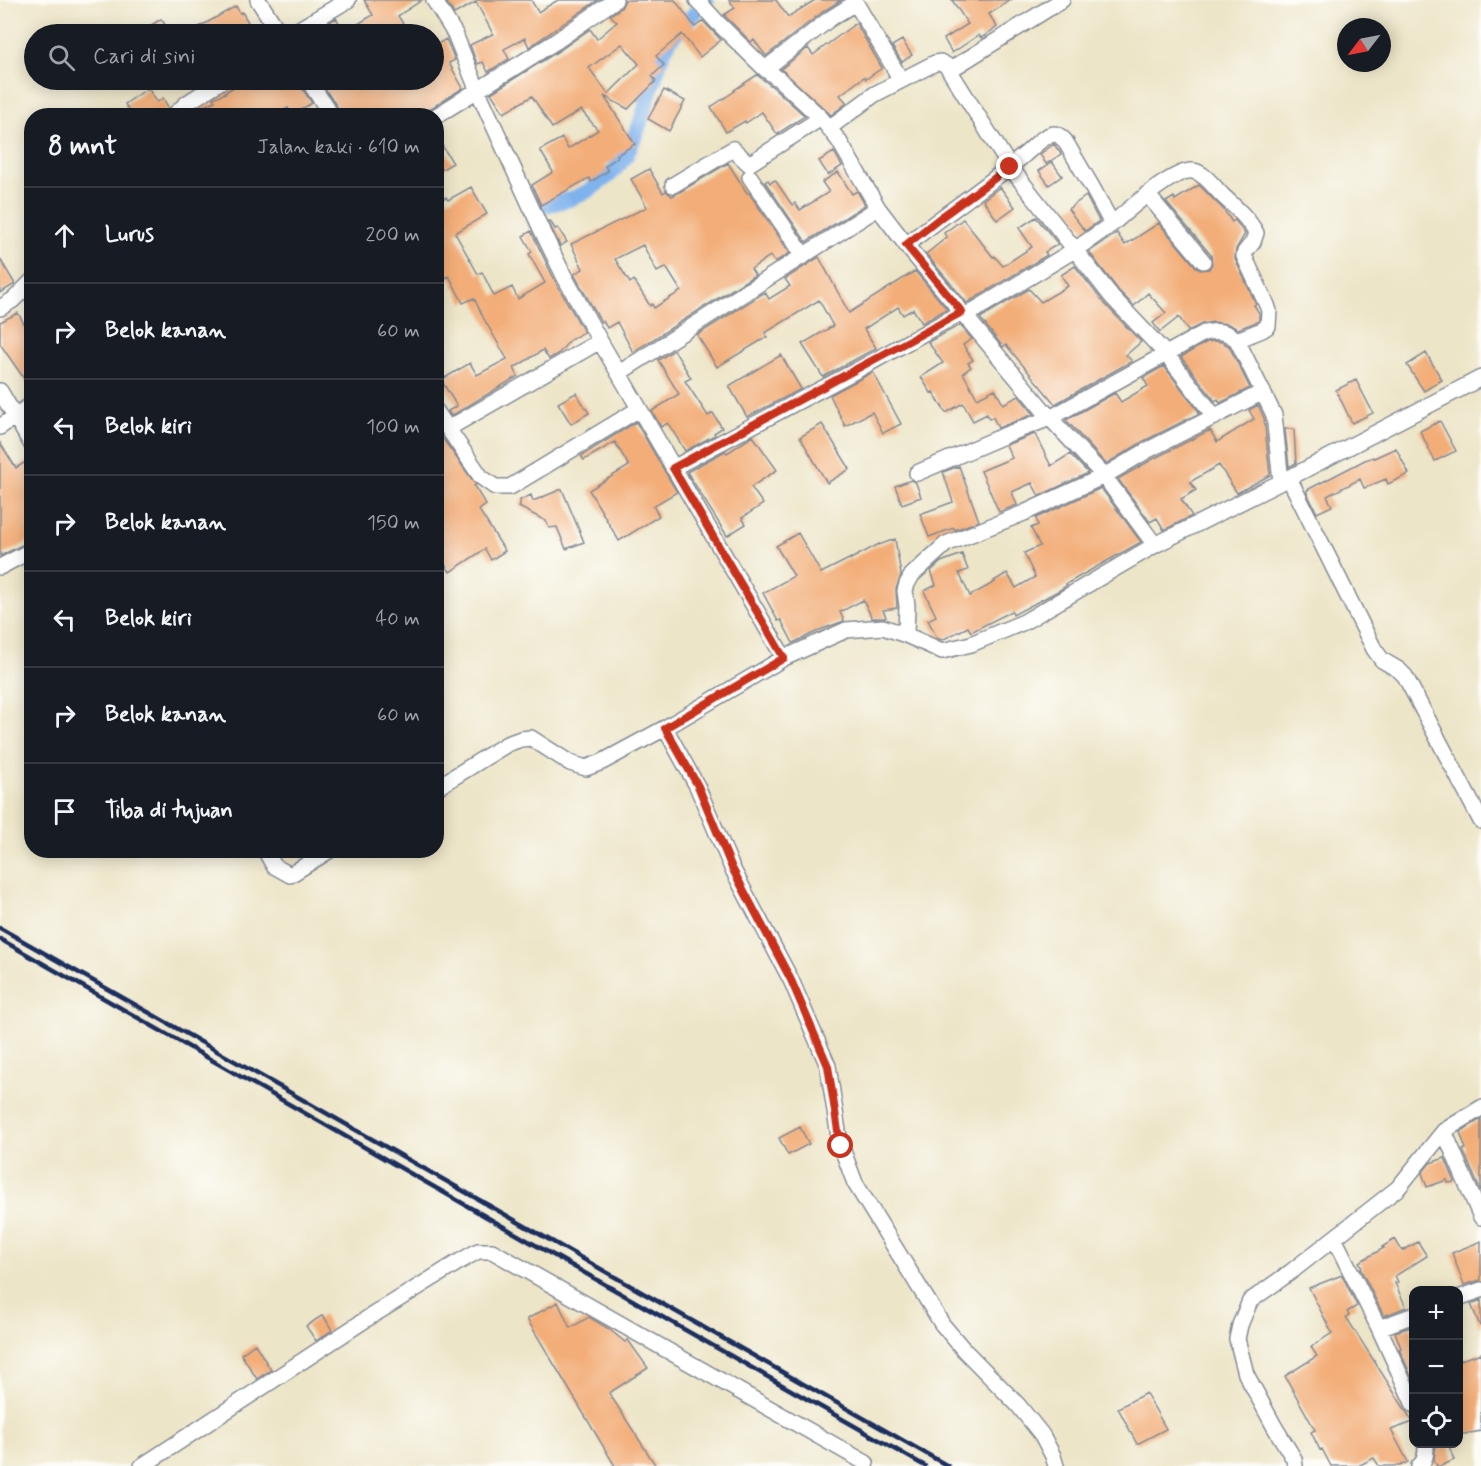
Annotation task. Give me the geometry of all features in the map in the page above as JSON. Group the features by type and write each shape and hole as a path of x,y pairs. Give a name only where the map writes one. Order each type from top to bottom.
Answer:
{"street":[{"path":"258,0 273,24"},
{"path":"308,24 348,0"},
{"path":"434,0 455,34 477,89 564,276 784,658"},
{"path":"444,111 555,42 615,0"},
{"path":"697,0 765,69 780,80 825,123 839,141 879,208 906,245 1050,418 1104,476 1155,545"},
{"path":"950,70 1062,0"},
{"path":"765,69 854,1 901,80"},
{"path":"673,185 733,149 749,164 901,80 940,62 950,70 1010,167 1112,297 1167,355 1215,417"},
{"path":"182,108 208,90"},
{"path":"315,90 327,108"},
{"path":"906,245 1010,167 1043,139 1053,134 1065,141 1112,224"},
{"path":"673,468 963,314 1076,249 1112,224 1147,194 1177,175 1191,171 1201,174 1241,213 1256,233 1244,256 1267,305 1268,326 1237,340"},
{"path":"750,177 804,256"},
{"path":"1147,194 1203,261"},
{"path":"619,373 879,208"},
{"path":"0,308 24,289"},
{"path":"917,473 1050,418 1204,333 1216,330 1227,333 1237,340 1274,415 1285,480 1374,649 1382,660 1405,676 1481,821"},
{"path":"449,428 600,341"},
{"path":"444,783 507,744 522,739 531,738 570,763 586,768 602,762 784,658 846,630 882,627 942,651 971,644 1024,622 1155,545 1481,378"},
{"path":"0,391 24,430"},
{"path":"906,635 905,591 907,584 912,575 946,544 1024,513 1104,476 1148,450 1263,392"},
{"path":"444,421 481,477 495,488 510,487 639,409"},
{"path":"0,427 24,410"},
{"path":"0,567 24,554"},
{"path":"665,728 698,786 732,868 791,980 828,1066 841,1146 855,1183 942,1324 1018,1405 1042,1435 1056,1466"},
{"path":"270,858 274,866 290,874 317,858"},
{"path":"1295,1466 1294,1459 1246,1374 1237,1339 1250,1301 1293,1271 1398,1188 1444,1131 1481,1108"},
{"path":"1444,1131 1481,1217"},
{"path":"1334,1238 1379,1328 1409,1396"},
{"path":"142,1466 359,1325 478,1251 492,1251 866,1463"},
{"path":"1463,1296 1481,1290"},
{"path":"1379,1328 1409,1317"},
{"path":"1419,1466 1423,1463 1426,1448"}],"building":[{"path":"364,0 422,0 398,16 403,24 358,24 373,15"},
{"path":"445,0 531,0 538,12 558,0 598,0 529,47 525,38 504,49 509,59 488,72 483,62 477,64 470,45 493,34 476,2 454,14"},
{"path":"625,0 675,0 695,27 703,21 721,40 700,57 682,34 656,56 664,65 652,76 656,81 628,109 604,96 635,144 605,166 608,171 591,182 589,178 541,205 532,185 553,172 540,150 562,138 568,149 598,130 581,110 552,128 532,96 504,113 491,93 590,29 597,39 617,22 610,15 621,8","holes":["622,44 639,64 608,94 589,68"]},
{"path":"729,0 776,0 788,17 815,0 841,0 766,56 754,40 751,42 724,15 735,8"},
{"path":"952,0 1011,0 989,14 997,27 981,38 979,35 952,53 944,39 968,24"},
{"path":"236,6 249,24 204,24"},
{"path":"336,18 340,24 327,24"},
{"path":"161,19 165,24 153,24"},
{"path":"856,23 882,68 866,79 864,77 840,95 847,103 831,115 781,69 808,48 813,55"},
{"path":"446,39 455,60 449,63 463,88 431,108 338,108 326,90 444,90 444,40"},
{"path":"902,40 912,55 902,62 892,46"},
{"path":"757,75 805,116 777,134 762,112 746,123 745,121 726,132 711,107"},
{"path":"145,90 149,90 157,102 163,98 168,107 127,108 125,104"},
{"path":"229,90 303,90 312,103 304,108 200,108 215,101 213,98"},
{"path":"664,90 685,101 669,131 648,119"},
{"path":"1054,144 1061,154 1046,164 1040,154"},
{"path":"444,149 453,163 444,168"},
{"path":"834,152 842,166 828,175 819,161"},
{"path":"1052,162 1062,176 1049,185 1039,171"},
{"path":"728,163 790,253 775,262 770,256 751,269 755,275 633,352 617,322 607,328 603,321 601,322 574,274 583,269 571,244 647,207 631,179 649,169 663,193 666,191 672,196","holes":["643,245 657,272 666,267 681,291 654,308 652,304 650,306 634,280 630,283 615,259"]},
{"path":"838,172 852,194 857,191 865,205 806,242 765,182 768,180 770,183 775,180 792,205 795,203 800,210 829,192 822,182"},
{"path":"1199,185 1224,210 1232,222 1235,220 1245,234 1236,249 1235,259 1256,304 1254,305 1259,313 1259,321 1238,329 1228,324 1213,322 1202,324 1188,331 1179,317 1160,332 1153,323 1166,313 1148,293 1134,306 1119,291 1089,252 1117,233 1125,245 1159,223 1196,267 1200,270 1209,269 1212,264 1211,255 1166,202 1174,197 1175,200"},
{"path":"471,187 487,214 455,233 478,274 482,272 494,296 512,287 518,299 545,283 529,254 532,252 523,236 531,231 555,281 584,332 570,340 559,353 549,359 543,350 514,368 518,376 451,416 448,411 457,406 444,385 444,378 470,363 477,375 507,359 474,298 463,303 449,276 444,279 444,198 446,197 448,200"},
{"path":"1000,187 1015,207 997,220 983,200"},
{"path":"1086,196 1099,221 1085,231 1068,209"},
{"path":"1036,217 1058,244 1045,252 1047,255 967,303 926,254 947,237 944,233 963,219 1003,266 1032,247 1019,228"},
{"path":"548,221 555,229 558,228 567,242 560,246"},
{"path":"819,257 849,313 915,271 947,309 922,323 913,309 903,315 898,307 864,329 876,348 823,377 802,344 833,326 819,300 765,333 767,337 717,367 697,335 765,292 769,299 790,286 785,279"},
{"path":"0,259 15,284 0,293"},
{"path":"1075,266 1104,303 1141,342 1126,355 1132,361 1055,404 1006,345 1003,347 980,318 1029,289 1041,302 1068,286 1061,275"},
{"path":"18,313 24,324 24,378 0,344 0,322"},
{"path":"960,325 972,339 963,345 973,360 968,363 971,367 963,373 977,398 995,389 1003,404 1019,396 1034,414 998,428 993,417 989,419 987,414 973,421 963,403 946,413 921,377 943,363 928,342"},
{"path":"1214,341 1229,346 1250,388 1220,403 1218,399 1215,401 1181,357 1207,342"},
{"path":"674,350 691,378 685,381 708,416 713,413 722,428 714,433 715,435 685,451 668,423 661,427 652,411 679,394 658,360"},
{"path":"1426,353 1442,380 1424,391 1407,365"},
{"path":"781,355 801,389 747,417 729,386"},
{"path":"1164,366 1200,413 1144,441 1106,464 1066,420 1115,393 1121,402 1148,386 1143,378"},
{"path":"873,372 901,424 883,433 872,412 845,426 830,395"},
{"path":"1356,380 1373,413 1352,423 1336,390"},
{"path":"576,393 589,413 571,424 558,403"},
{"path":"1258,405 1264,418 1270,475 1237,493 1219,465 1190,482 1196,490 1181,499 1192,516 1164,530 1157,518 1150,522 1118,479 1210,430 1217,442 1254,419 1249,410"},
{"path":"1440,421 1456,451 1435,461 1420,431"},
{"path":"636,422 677,492 653,506 659,516 619,541 589,490 629,466 615,442 584,460 581,456"},
{"path":"822,424 850,469 827,483 800,437"},
{"path":"1285,429 1294,429 1296,463 1289,467"},
{"path":"1035,434 1051,466 1070,454 1088,473 1039,496 1032,483 1012,492 1017,505 999,512 981,471 1012,458 1006,445"},
{"path":"753,436 777,470 751,487 763,504 742,518 746,524 727,536 687,472 725,451 727,453"},
{"path":"444,440 476,485 474,486 486,505 479,510 505,551 491,560 485,549 450,572 444,563"},
{"path":"0,443 16,468 24,463 24,544 0,556"},
{"path":"1396,448 1409,474 1388,484 1386,479 1364,488 1360,479 1327,496 1332,506 1317,513 1307,490 1365,460"},
{"path":"959,466 979,521 929,537 920,514 953,502 943,472"},
{"path":"911,480 916,483 921,497 902,504 895,486"},
{"path":"1101,488 1141,542 1013,615 1012,611 971,632 968,627 942,640 937,638 928,620 936,616 924,591 936,585 931,571 941,562 962,554 968,570 959,573 970,596 1007,573 1016,588 1035,577 1024,553 1040,546 1031,528 1038,525 1036,518"},
{"path":"562,489 584,542 566,549 557,527 549,528 546,521 519,507 520,500 531,495 533,501"},
{"path":"798,533 821,573 879,544 895,539 901,575 896,589 897,608 883,610 886,617 884,618 872,618 863,600 840,612 844,621 793,643 763,593 794,576 776,546"},
{"path":"1481,1119 1481,1192 1463,1150 1466,1149 1460,1132"},
{"path":"800,1127 809,1144 788,1155 779,1138"},
{"path":"1445,1158 1455,1182 1448,1183 1447,1180 1427,1187 1422,1173 1430,1163"},
{"path":"1395,1239 1402,1251 1418,1242 1427,1256 1395,1276 1398,1282 1395,1283 1406,1307 1384,1316 1359,1262"},
{"path":"1481,1241 1481,1280 1464,1285 1452,1253"},
{"path":"1342,1275 1357,1306 1347,1312 1349,1315 1346,1317 1409,1416 1409,1423 1391,1430 1408,1462 1400,1466 1379,1466 1374,1458 1358,1466 1331,1466 1322,1449 1320,1450 1311,1432 1315,1430 1285,1376 1317,1356 1311,1347 1332,1333 1309,1288"},
{"path":"1481,1300 1481,1326 1480,1326 1471,1304"},
{"path":"558,1302 570,1328 589,1317 625,1342 628,1340 648,1368 609,1393 656,1466 615,1466 527,1319"},
{"path":"323,1315 332,1330 316,1341 306,1326"},
{"path":"1409,1328 1409,1371 1399,1349 1401,1348 1395,1332"},
{"path":"255,1344 271,1370 257,1379 241,1354"},
{"path":"1481,1353 1481,1431 1463,1434 1463,1394 1463,1359"},
{"path":"1146,1393 1166,1429 1137,1444 1118,1408"},
{"path":"1435,1448 1450,1448 1454,1460 1437,1466 1434,1460"}],"waterway":[{"path":"532,209 571,199 588,191 609,176 626,157 638,129 663,53 671,38 707,0"}],"railway":[{"path":"0,928 948,1466"},
{"path":"0,939 925,1466"}],"route":[{"path":"841,1146 828,1066 791,980 732,868 698,786 665,728 784,658 673,468 962,312 906,245 1010,167"}]}
